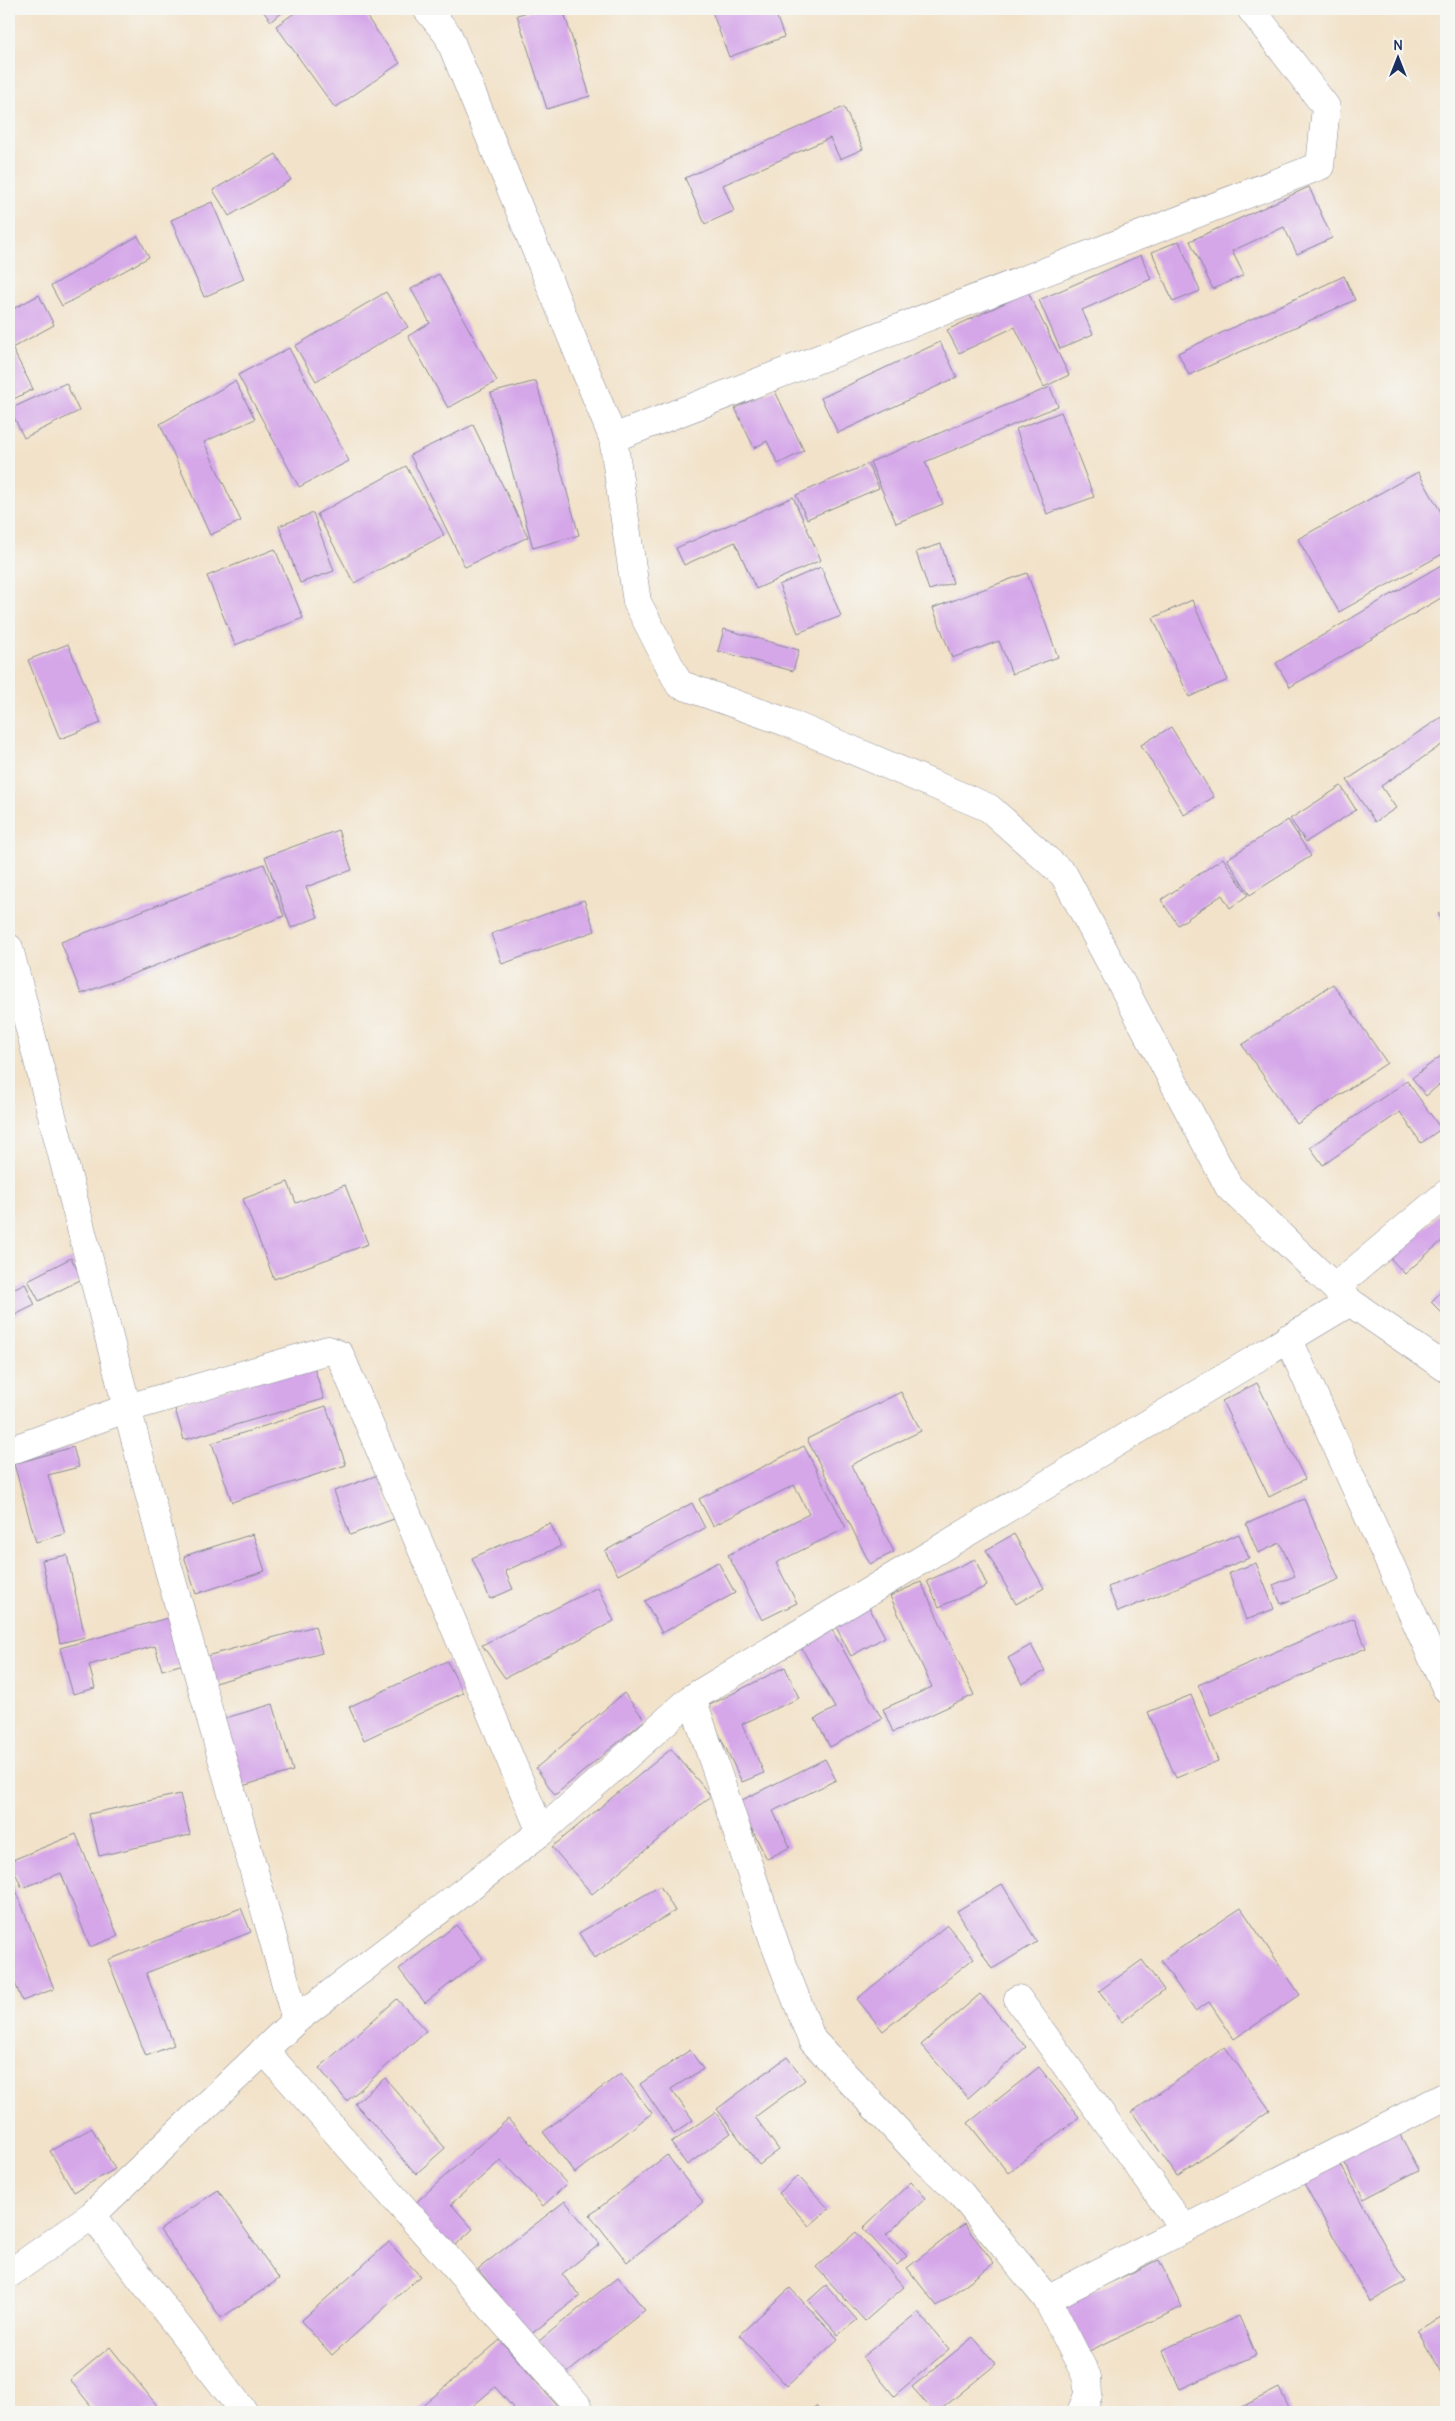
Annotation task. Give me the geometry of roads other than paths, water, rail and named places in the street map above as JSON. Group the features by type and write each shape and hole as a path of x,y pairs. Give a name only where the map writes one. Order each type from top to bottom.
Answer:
{"street":[{"path":"427,9 448,35 613,438 637,602 679,684 786,722 989,808 1064,875 1229,1187 1342,1294 1446,1368"},
{"path":"613,438 1320,166 1326,107 1250,9"},
{"path":"9,948 168,1568 296,2020"},
{"path":"9,2274 92,2215 296,2020 540,1832 692,1698 1288,1338 1342,1294 1446,1194"},
{"path":"1288,1338 1446,1688"},
{"path":"9,1451 128,1408 328,1350 340,1355 540,1832"},
{"path":"692,1698 776,1947 812,2040 922,2157 961,2194 1047,2299 1087,2377 1088,2395 1080,2412"},
{"path":"1018,1999 1184,2229"},
{"path":"264,2050 577,2405"},
{"path":"1047,2299 1446,2096"},
{"path":"92,2215 244,2412"}]}
